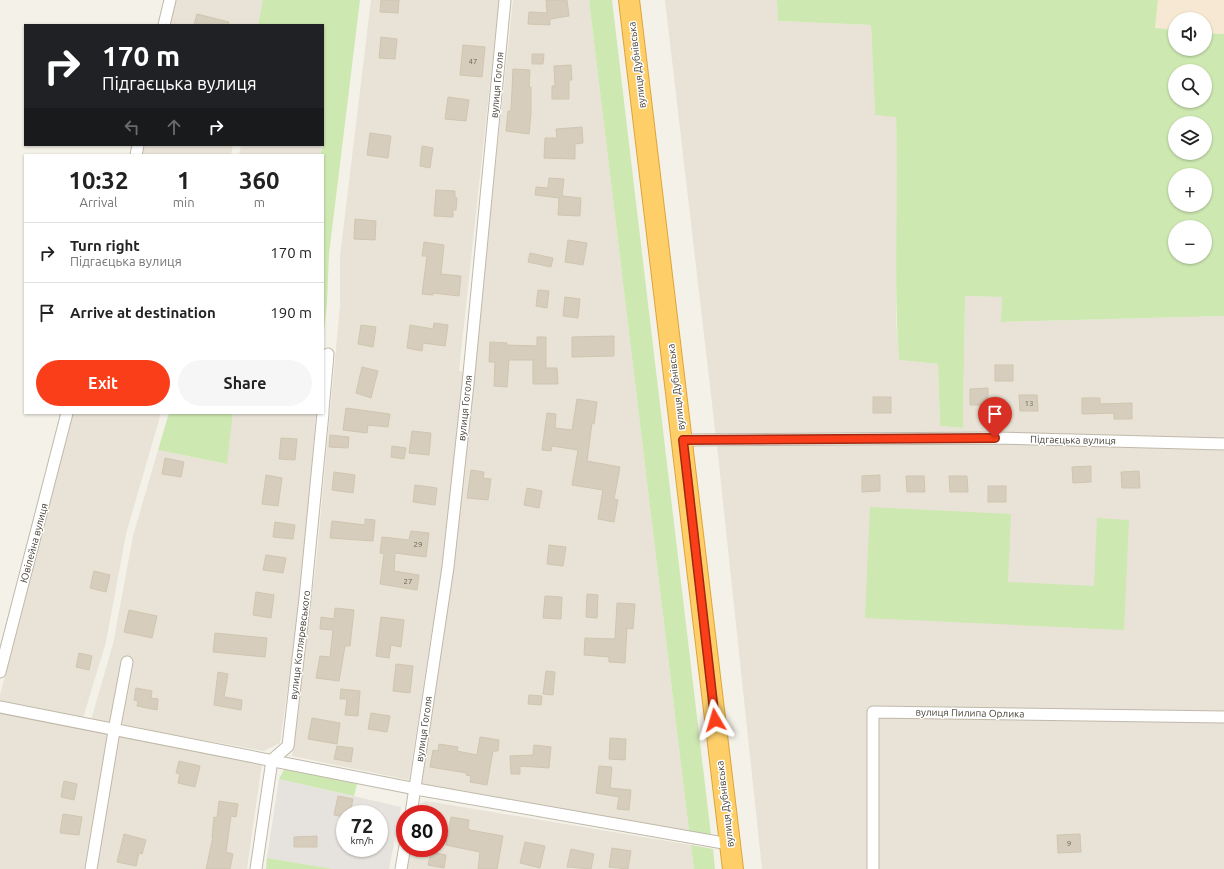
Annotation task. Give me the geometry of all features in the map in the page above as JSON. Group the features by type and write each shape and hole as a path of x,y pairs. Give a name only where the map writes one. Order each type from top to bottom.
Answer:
{"highway":[{"name":"вулиця Дубнівська","path":"629,0 683,440 733,869"}],"street":[{"path":"164,24 170,0"},
{"name":"вулиця Гоголя","path":"413,805 448,567 469,376 505,0"},
{"name":"вулиця Котляревського","path":"324,400 328,354"},
{"name":"Ювілейна вулиця","path":"0,672 67,414"},
{"name":"вулиця Котляревського","path":"272,760 288,746 305,598 323,414"},
{"name":"Підгаєцька вулиця","path":"683,440 995,438 1224,444"},
{"path":"91,869 127,662"},
{"path":"0,707 114,731 416,788 729,844"},
{"name":"вулиця Пилипа Орлика","path":"873,869 873,712 1224,717"},
{"path":"256,869 272,760"},
{"path":"401,869 403,857"}],"shaded area":[{"path":"174,0 263,0 258,24 170,24"},
{"path":"371,0 499,0 459,371 464,372 442,566 409,780 292,756 317,554 340,305 340,256"},
{"path":"513,0 589,0 689,831 422,784 453,568"},
{"path":"665,0 777,0 778,21 871,25 875,115 896,116 898,173 896,318 899,360 938,364 940,426 963,428 965,296 1002,297 1002,322 1224,316 1224,869 762,869 718,455"},
{"path":"1158,0 1224,0 1224,34 1212,33 1212,12 1168,12 1168,30 1155,29"},
{"path":"143,146 233,146 231,154 141,154"},
{"path":"241,146 322,146 320,154 239,154"},
{"path":"73,414 161,414 126,534 106,642 83,718 0,701 0,695"},
{"path":"233,414 316,414 301,596 280,743 264,751 91,720 113,644 133,536 158,450 226,464"},
{"path":"0,711 109,732 86,869 0,869"},
{"path":"117,735 262,763 247,869 96,869"},
{"path":"279,779 396,806 396,833 389,869 333,869 267,858"},
{"path":"426,801 691,845 694,869 407,869 409,857 448,857 448,805 417,805"}],"green space":[{"path":"263,0 360,0 329,254 324,332 324,154 320,154 324,146 324,24 258,24"},
{"path":"589,0 612,0 711,835 689,831"},
{"path":"777,0 1158,0 1155,28 1168,29 1168,56 1212,56 1212,33 1224,34 1224,316 1001,322 1002,297 965,296 963,428 940,426 938,364 899,360 896,299 896,117 875,115 871,25 778,21"},
{"path":"169,414 233,414 227,464 158,450"},
{"path":"870,507 1011,514 1008,582 1094,586 1097,518 1129,520 1124,630 865,618"},
{"path":"285,768 357,784 354,796 279,779"},
{"path":"691,845 713,849 715,869 694,869"},
{"path":"267,858 333,869 266,869"}],"building":[{"path":"381,0 399,0 398,13 380,12"},
{"path":"546,0 567,0 569,16 550,19 550,25 528,24 529,12 547,13"},
{"path":"197,14 229,22 228,24 194,24"},
{"path":"381,37 397,39 395,59 379,58"},
{"path":"463,45 485,47 482,77 460,75"},
{"path":"532,54 544,54 543,64 532,64"},
{"path":"571,65 572,80 569,80 569,99 552,99 552,86 555,86 554,66"},
{"path":"513,69 530,70 529,87 531,87 531,113 529,134 506,131 508,111 511,111"},
{"path":"448,97 469,100 466,121 445,119"},
{"path":"582,127 583,143 575,144 575,159 544,158 545,138 557,138 556,129"},
{"path":"370,133 391,136 388,158 367,155"},
{"path":"422,146 433,148 430,168 420,166"},
{"path":"549,178 564,179 562,196 581,198 580,216 558,215 559,198 535,195 536,187 548,188"},
{"path":"436,190 455,191 455,197 457,198 456,210 453,210 453,217 434,216"},
{"path":"355,219 376,221 375,240 354,239"},
{"path":"568,240 587,243 583,265 565,262"},
{"path":"424,242 444,245 441,274 461,276 459,296 433,293 433,295 422,294 427,256 422,256"},
{"path":"530,253 553,258 551,267 528,262"},
{"path":"538,290 549,291 547,308 536,306"},
{"path":"565,297 580,299 578,318 563,316"},
{"path":"434,323 448,325 445,346 423,343 422,351 407,348 410,325 433,329"},
{"path":"361,325 376,327 373,347 358,344"},
{"path":"614,336 614,356 572,357 572,337"},
{"path":"537,337 546,337 546,368 557,368 558,384 533,384 533,360 509,360 507,387 494,386 495,362 489,362 490,342 507,343 506,345 537,346"},
{"path":"995,365 1013,365 1013,381 995,381"},
{"path":"362,367 378,371 371,398 356,393"},
{"path":"988,388 988,405 970,405 970,389"},
{"path":"1019,395 1037,395 1038,411 1020,411"},
{"path":"873,397 891,397 891,413 873,413"},
{"path":"1082,398 1100,398 1100,404 1132,403 1132,419 1114,419 1114,413 1082,414"},
{"path":"577,399 597,402 594,424 592,423 587,461 620,467 614,499 618,500 614,522 598,519 603,490 572,485 578,450 552,446 551,451 542,450 547,413 556,414 555,428 572,430"},
{"path":"346,408 390,414 388,427 368,425 367,433 343,430"},
{"path":"412,431 431,433 429,455 409,453"},
{"path":"330,435 349,437 348,448 329,447"},
{"path":"281,438 297,439 295,460 279,459"},
{"path":"392,446 406,448 404,459 391,457"},
{"path":"165,458 184,462 181,477 162,474"},
{"path":"1091,466 1091,482 1073,483 1072,467"},
{"path":"471,470 484,472 483,478 491,479 488,500 467,498"},
{"path":"1139,471 1140,488 1122,488 1121,472"},
{"path":"334,472 355,475 353,493 332,490"},
{"path":"266,475 282,478 278,506 262,504"},
{"path":"880,475 880,491 862,492 862,476"},
{"path":"906,476 924,476 925,492 907,492"},
{"path":"949,476 967,476 968,492 950,492"},
{"path":"415,485 437,488 435,505 413,502"},
{"path":"988,486 1006,486 1006,502 988,502"},
{"path":"527,488 542,491 539,508 524,505"},
{"path":"365,519 375,520 373,541 330,538 332,521 365,525"},
{"path":"275,522 295,525 293,539 273,537"},
{"path":"411,531 429,533 426,557 395,553 394,571 419,575 417,590 380,584 384,554 380,553 382,537 409,540"},
{"path":"549,545 566,547 563,566 547,564"},
{"path":"266,555 286,558 283,573 263,570"},
{"path":"94,571 110,575 106,592 90,588"},
{"path":"256,592 274,595 271,618 253,615"},
{"path":"587,594 598,595 597,618 586,617"},
{"path":"545,596 562,597 561,619 543,618"},
{"path":"617,603 635,604 633,629 627,628 625,663 609,662 609,657 584,655 585,638 615,639"},
{"path":"335,608 354,610 350,646 345,646 339,681 316,678 320,656 330,657 333,630 320,629 321,617 334,619"},
{"path":"129,610 157,616 152,638 124,632"},
{"path":"381,617 404,620 401,647 391,645 389,658 376,656"},
{"path":"215,633 267,638 265,657 213,652"},
{"path":"79,653 92,656 89,670 76,667"},
{"path":"396,664 413,666 410,693 393,691"},
{"path":"546,671 555,672 553,695 543,694"},
{"path":"218,672 228,674 224,697 242,700 241,710 214,705"},
{"path":"136,688 152,691 151,698 158,699 157,710 137,706 138,701 134,700"},
{"path":"341,689 360,691 358,716 345,715 347,699 340,699"},
{"path":"529,695 542,696 541,705 528,704"},
{"path":"371,713 390,716 387,732 368,729"},
{"path":"312,718 340,723 337,744 308,739"},
{"path":"480,737 499,740 498,751 493,751 487,785 470,782 471,776 466,775 467,773 430,767 433,750 438,751 439,744 458,747 457,751 477,755"},
{"path":"610,738 626,739 625,760 609,759"},
{"path":"534,745 551,747 549,768 520,766 520,774 511,774 510,756 533,755"},
{"path":"337,746 353,748 351,762 334,759"},
{"path":"179,761 200,766 195,787 178,783 180,774 176,773"},
{"path":"599,766 612,767 610,788 631,790 629,810 617,809 619,797 596,793"},
{"path":"64,781 77,784 74,800 61,797"},
{"path":"338,796 353,799 352,805 336,805"},
{"path":"219,801 238,804 236,817 231,816 226,852 233,854 230,869 206,869 213,837 214,817 217,818"},
{"path":"63,814 82,817 79,835 60,833"},
{"path":"451,817 469,820 468,828 470,830 503,836 497,869 478,869 480,852 448,845 448,834"},
{"path":"124,834 146,840 142,854 139,853 136,866 117,862"},
{"path":"1080,834 1081,852 1058,853 1057,835"},
{"path":"317,836 317,847 294,847 294,837"},
{"path":"525,842 545,846 540,868 520,863"},
{"path":"612,848 631,851 628,869 609,867"},
{"path":"571,849 594,854 591,869 567,867"},
{"path":"430,857 446,857 444,868 428,865"}],"route":[{"path":"715,720 683,440 995,438"}]}
